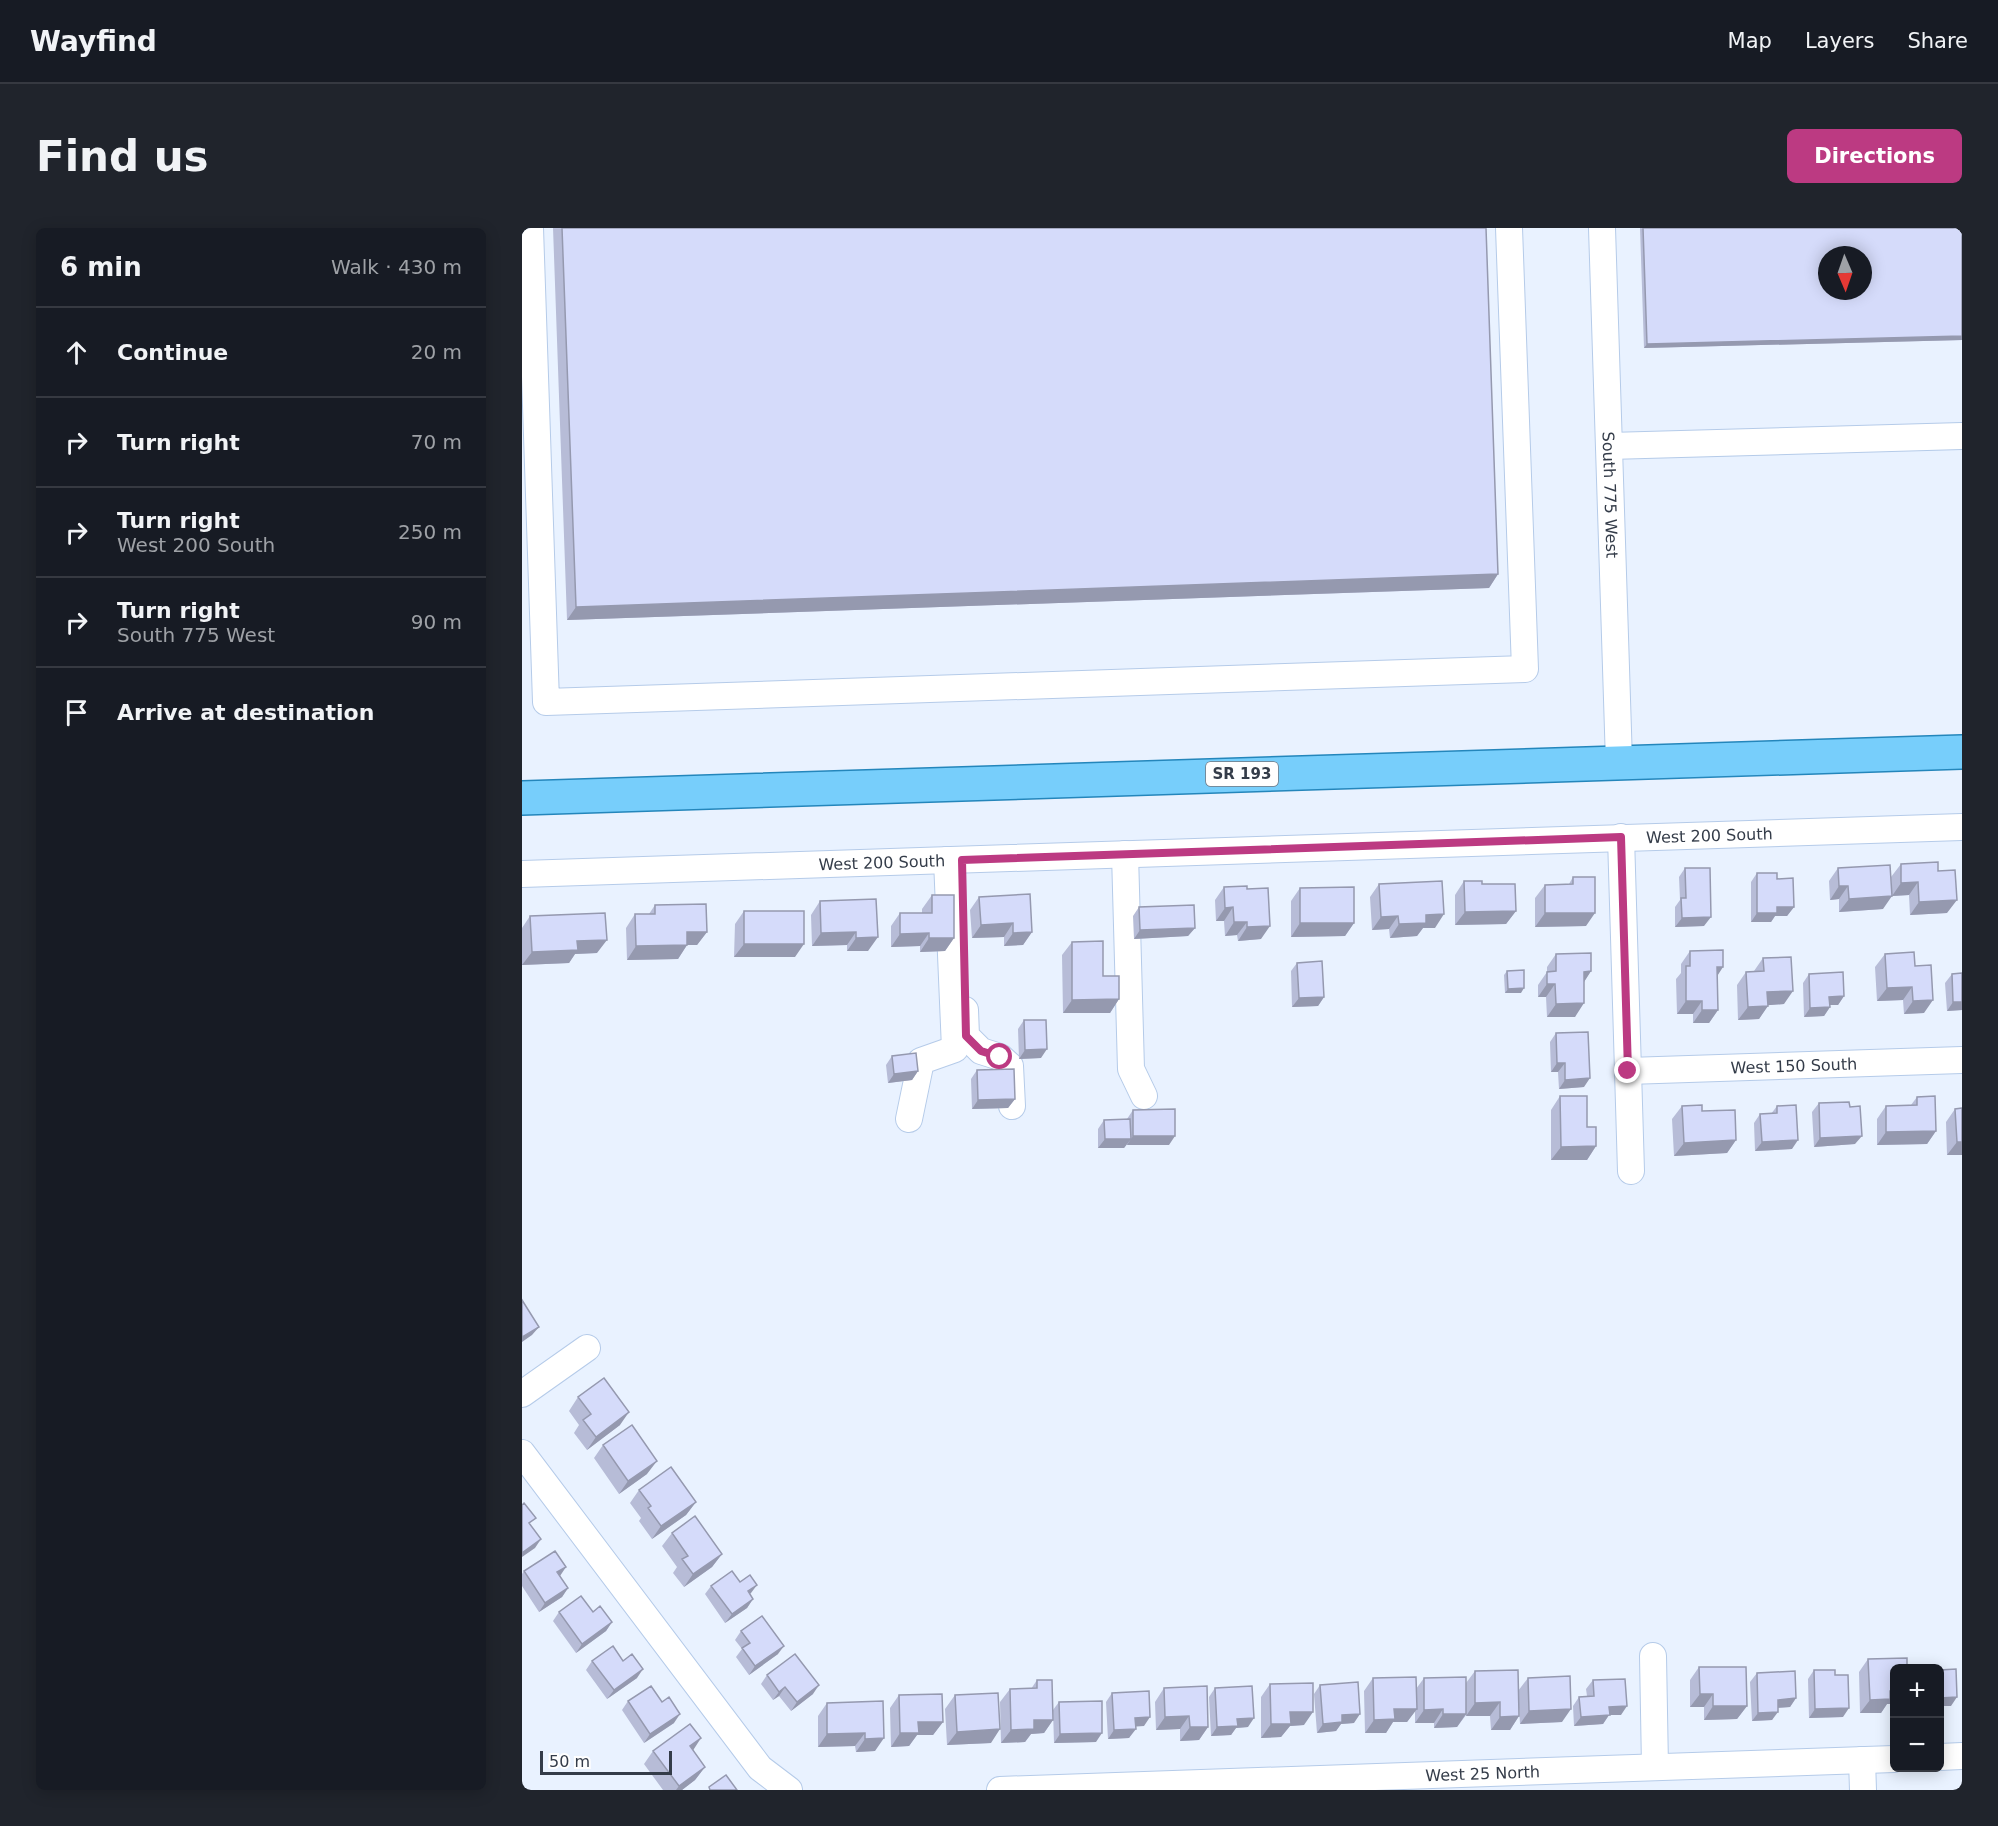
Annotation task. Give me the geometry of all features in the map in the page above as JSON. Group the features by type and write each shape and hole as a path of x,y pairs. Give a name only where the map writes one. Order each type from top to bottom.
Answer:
{"main road":[{"name":"SR 193","path":"522,798 1962,752"}],"street":[{"path":"530,228 546,702 1525,669 1509,228"},
{"name":"South 775 West","path":"1602,228 1619,762"},
{"path":"1609,446 1962,436"},
{"name":"West 200 South","path":"522,874 1962,827"},
{"path":"1621,837 1631,1171"},
{"path":"1125,854 1131,1069 1144,1096"},
{"path":"954,860 966,1036 981,1051 1000,1057 1010,1066 1012,1106"},
{"path":"909,1119 921,1061 955,1049 954,860"},
{"name":"West 150 South","path":"1628,1071 1962,1060"},
{"path":"522,1394 587,1348"},
{"path":"522,1453 760,1768 789,1790"},
{"path":"1653,1656 1655,1767"},
{"path":"1944,1757 1962,1756"},
{"name":"West 25 North","path":"1000,1790 1184,1787 1890,1759"},
{"path":"1862,1760 1863,1790"}],"building":[{"path":"562,228 1486,228 1498,574 576,607"},
{"path":"1643,228 1962,228 1962,336 1647,344"},
{"path":"1938,862 1938,871 1955,870 1957,900 1919,902 1918,882 1901,883 1901,864"},
{"path":"1890,865 1892,896 1849,899 1848,886 1839,886 1838,868"},
{"path":"1685,868 1710,868 1711,917 1682,918 1681,898 1686,898"},
{"path":"1757,873 1777,873 1777,879 1793,878 1794,907 1777,907 1777,913 1757,913"},
{"path":"1573,877 1595,877 1595,913 1545,913 1545,885 1573,884"},
{"path":"1442,881 1444,914 1426,915 1426,923 1399,924 1398,916 1381,917 1379,884"},
{"path":"1464,881 1482,881 1482,884 1515,884 1516,911 1465,912"},
{"path":"1247,886 1247,889 1268,888 1270,926 1247,927 1247,922 1234,922 1233,907 1225,908 1224,887"},
{"path":"1354,887 1354,923 1300,923 1300,888"},
{"path":"1030,894 1032,932 1013,933 1013,923 981,925 979,897"},
{"path":"932,895 954,895 954,938 929,938 929,933 900,934 900,913 932,913"},
{"path":"876,899 878,937 856,938 856,932 821,933 820,901"},
{"path":"706,904 707,932 687,932 687,945 636,946 635,914 655,914 655,905"},
{"path":"1194,905 1195,928 1140,930 1139,907"},
{"path":"744,911 804,911 804,944 744,944"},
{"path":"605,913 607,940 577,941 578,950 532,952 530,916"},
{"path":"1103,941 1103,976 1119,976 1119,999 1072,1000 1072,942"},
{"path":"1723,950 1723,967 1717,967 1718,1010 1702,1010 1702,1001 1686,1001 1686,966 1690,966 1690,951"},
{"path":"1914,952 1915,966 1931,965 1933,1000 1913,1001 1912,987 1887,988 1885,954"},
{"path":"1591,953 1591,971 1584,972 1584,1003 1556,1004 1555,984 1547,984 1547,972 1556,971 1556,954"},
{"path":"1791,957 1793,991 1767,992 1768,1006 1748,1007 1746,972 1764,971 1763,958"},
{"path":"1322,961 1324,997 1299,998 1297,963"},
{"path":"1524,970 1524,988 1508,989 1507,971"},
{"path":"1843,972 1844,996 1829,997 1830,1007 1810,1008 1809,974"},
{"path":"1962,973 1962,1002 1953,1002 1952,974"},
{"path":"1024,1020 1046,1020 1047,1049 1025,1050"},
{"path":"1588,1032 1590,1078 1565,1080 1565,1063 1557,1063 1556,1033"},
{"path":"916,1053 918,1071 894,1074 892,1056"},
{"path":"1014,1069 1015,1099 978,1100 977,1070"},
{"path":"1560,1096 1587,1096 1587,1127 1596,1127 1596,1146 1561,1147"},
{"path":"1935,1096 1936,1131 1886,1132 1886,1106 1917,1105 1917,1097"},
{"path":"1849,1102 1850,1107 1860,1106 1862,1136 1820,1138 1819,1103"},
{"path":"1702,1105 1702,1111 1735,1110 1736,1140 1684,1143 1682,1106"},
{"path":"1796,1105 1798,1140 1762,1142 1760,1114 1777,1113 1777,1106"},
{"path":"1962,1108 1962,1142 1957,1142 1955,1109"},
{"path":"1175,1109 1175,1136 1133,1136 1133,1110"},
{"path":"1130,1119 1131,1139 1105,1139 1104,1120"},
{"path":"522,1300 539,1327 522,1337"},
{"path":"604,1378 629,1412 596,1437 583,1420 591,1414 578,1397"},
{"path":"632,1425 657,1461 628,1481 603,1445"},
{"path":"671,1467 696,1502 661,1526 648,1508 651,1506 639,1490"},
{"path":"524,1503 536,1518 529,1523 541,1539 522,1553 522,1505"},
{"path":"695,1516 722,1554 693,1574 682,1559 688,1556 672,1533"},
{"path":"555,1551 566,1567 557,1572 568,1588 545,1603 524,1571"},
{"path":"732,1571 740,1582 750,1575 757,1585 748,1591 753,1599 732,1614 711,1586"},
{"path":"581,1596 593,1612 600,1606 612,1622 582,1644 559,1612"},
{"path":"762,1616 784,1646 755,1666 742,1648 750,1643 741,1631"},
{"path":"613,1646 623,1661 632,1654 643,1669 614,1690 592,1661"},
{"path":"795,1654 819,1685 797,1702 785,1687 779,1692 767,1675"},
{"path":"1907,1658 1907,1664 1890,1664 1890,1699 1870,1700 1868,1659"},
{"path":"1699,1667 1746,1667 1747,1706 1713,1706 1713,1694 1700,1694"},
{"path":"1956,1669 1957,1697 1944,1698 1944,1670"},
{"path":"1518,1670 1519,1716 1500,1717 1500,1702 1475,1703 1475,1671"},
{"path":"1814,1670 1835,1670 1835,1675 1848,1675 1849,1708 1815,1709"},
{"path":"1795,1671 1796,1698 1778,1700 1778,1712 1758,1713 1757,1673"},
{"path":"1570,1676 1571,1709 1529,1711 1528,1678"},
{"path":"1416,1677 1417,1709 1394,1709 1395,1719 1374,1720 1373,1678"},
{"path":"1466,1677 1466,1714 1443,1714 1443,1709 1424,1710 1424,1678"},
{"path":"1625,1679 1627,1706 1609,1707 1610,1715 1581,1717 1579,1697 1594,1696 1593,1680"},
{"path":"1037,1680 1052,1680 1053,1720 1034,1720 1034,1729 1011,1730 1010,1689 1037,1688"},
{"path":"1358,1682 1360,1714 1342,1715 1342,1722 1323,1724 1320,1685"},
{"path":"1313,1683 1313,1712 1290,1712 1291,1724 1271,1724 1270,1684"},
{"path":"651,1686 662,1702 669,1697 680,1714 650,1734 628,1701"},
{"path":"1207,1686 1208,1727 1190,1727 1189,1716 1165,1717 1164,1688"},
{"path":"1252,1686 1254,1718 1237,1719 1238,1726 1217,1727 1215,1688"},
{"path":"1149,1691 1150,1717 1135,1718 1136,1729 1114,1730 1112,1693"},
{"path":"998,1693 1000,1729 957,1732 955,1695"},
{"path":"942,1694 943,1722 918,1722 919,1733 900,1733 899,1695"},
{"path":"883,1701 884,1738 865,1739 865,1733 827,1734 827,1703"},
{"path":"1102,1701 1102,1733 1060,1734 1059,1702"},
{"path":"690,1724 701,1738 690,1746 705,1767 679,1786 653,1751"},
{"path":"726,1775 737,1790 710,1790 709,1787"}],"route":[{"path":"1000,1057 981,1051 966,1036 962,860 1621,837 1628,1071"}]}
